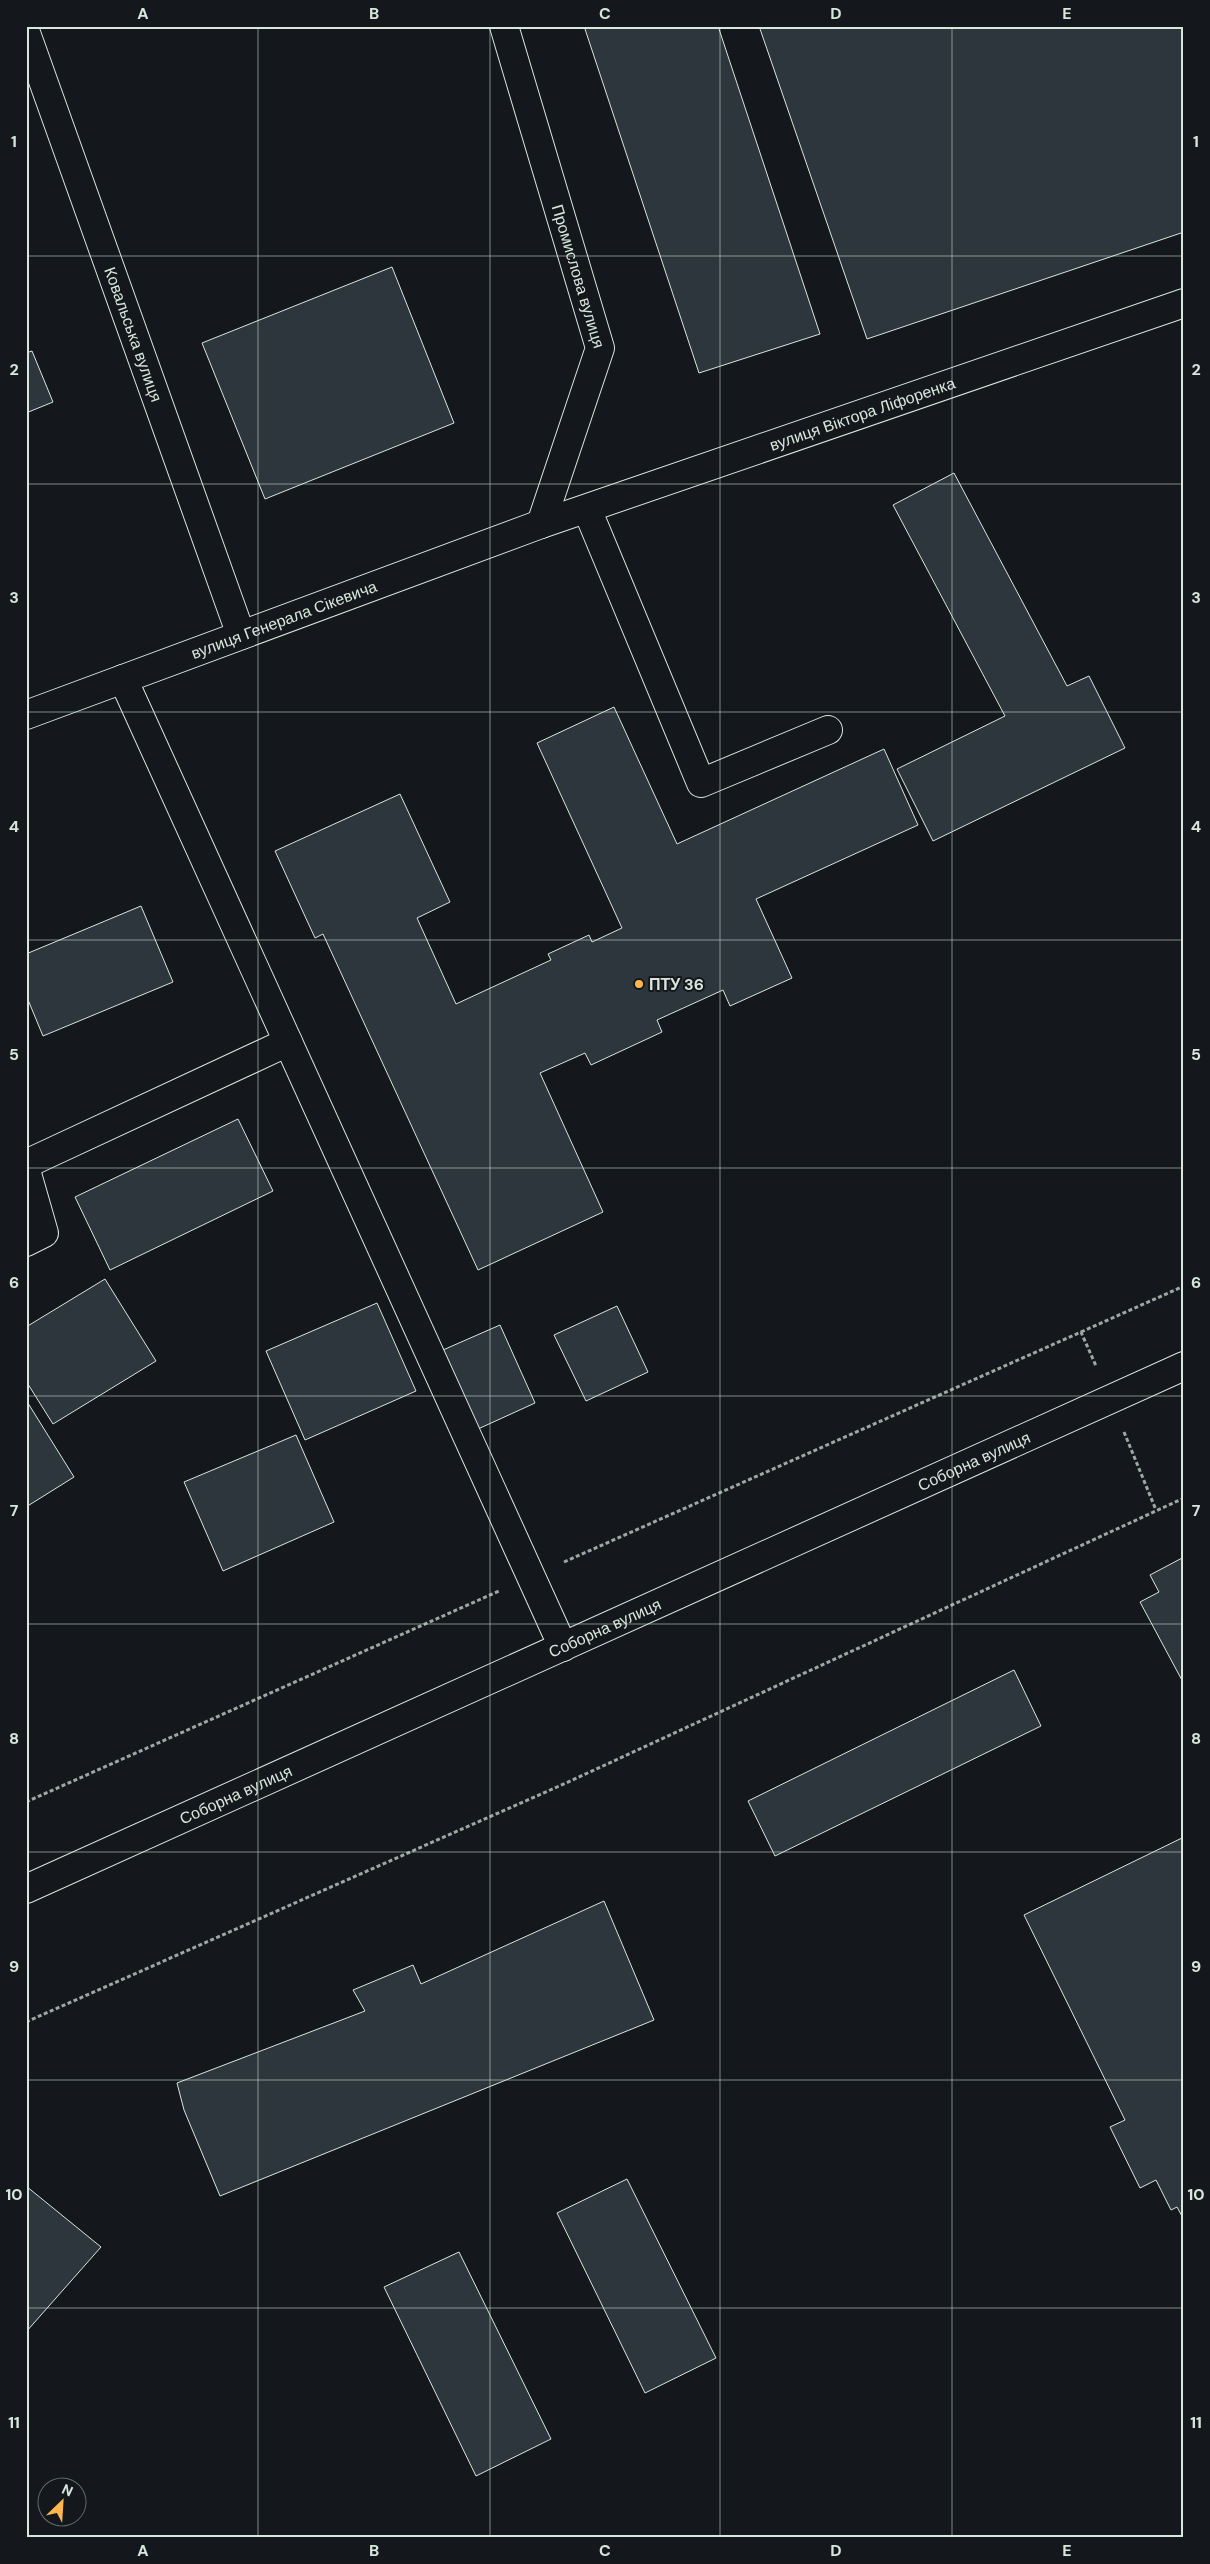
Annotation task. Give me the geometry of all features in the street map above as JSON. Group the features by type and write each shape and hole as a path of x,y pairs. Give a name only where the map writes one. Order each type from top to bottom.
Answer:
{"street":[{"name":"Промислова вулиця","path":"504,26 600,348 541,524"},
{"name":"Ковальська вулиця","path":"26,33 241,635"},
{"name":"вулиця Віктора Ліфоренка","path":"541,524 1184,303"},
{"path":"587,509 701,783 828,730"},
{"name":"вулиця Генерала Сікевича","path":"26,715 541,524"},
{"path":"123,679 562,1647"},
{"path":"26,1164 288,1042"},
{"path":"26,1170 44,1233 26,1242"},
{"name":"Соборна вулиця","path":"26,1889 1184,1366"}],"path":[{"path":"26,1802 1184,1286"},
{"path":"1081,1332 1156,1510"},
{"path":"26,2022 566,1783 1184,1498"}],"building":[{"path":"584,26 718,26 820,334 699,373"},
{"path":"759,26 1184,26 1184,232 867,339"},
{"path":"392,267 454,423 265,499 202,343"},
{"path":"32,351 53,402 26,413 26,353"},
{"path":"954,473 1067,686 1089,676 1125,748 933,841 897,769 1005,716 893,505"},
{"name":"ПТУ 36","path":"614,707 677,844 884,749 918,825 756,899 792,978 730,1006 723,990 657,1020 662,1032 591,1065 585,1053 540,1073 603,1212 478,1270 323,934 315,938 275,851 400,794 450,902 417,918 456,1004 551,960 548,954 589,935 592,942 622,928 537,743"},
{"path":"141,906 173,982 43,1036 26,995 26,954"},
{"path":"238,1119 273,1191 110,1270 75,1197"},
{"path":"105,1279 156,1361 53,1424 26,1381 26,1327"},
{"path":"377,1303 416,1391 305,1440 266,1351"},
{"path":"617,1306 648,1372 586,1401 554,1335"},
{"path":"500,1325 535,1403 478,1429 443,1350"},
{"path":"26,1400 74,1477 26,1507"},
{"path":"296,1435 334,1522 223,1571 184,1482"},
{"path":"1184,1557 1184,1684 1140,1602 1159,1592 1150,1575"},
{"path":"1014,1670 1041,1726 775,1856 748,1801"},
{"path":"1184,1837 1184,2220 1177,2207 1171,2210 1156,2180 1140,2188 1110,2127 1125,2120 1024,1915"},
{"path":"604,1901 654,2020 220,2196 184,2110 177,2083 365,2011 353,1990 413,1965 421,1984"},
{"path":"627,2179 716,2358 645,2393 557,2213"},
{"path":"26,2186 101,2247 26,2332"},
{"path":"459,2252 551,2439 476,2476 384,2287"}],"place":[{"name":"ПТУ 36","path":"639,984"}]}
